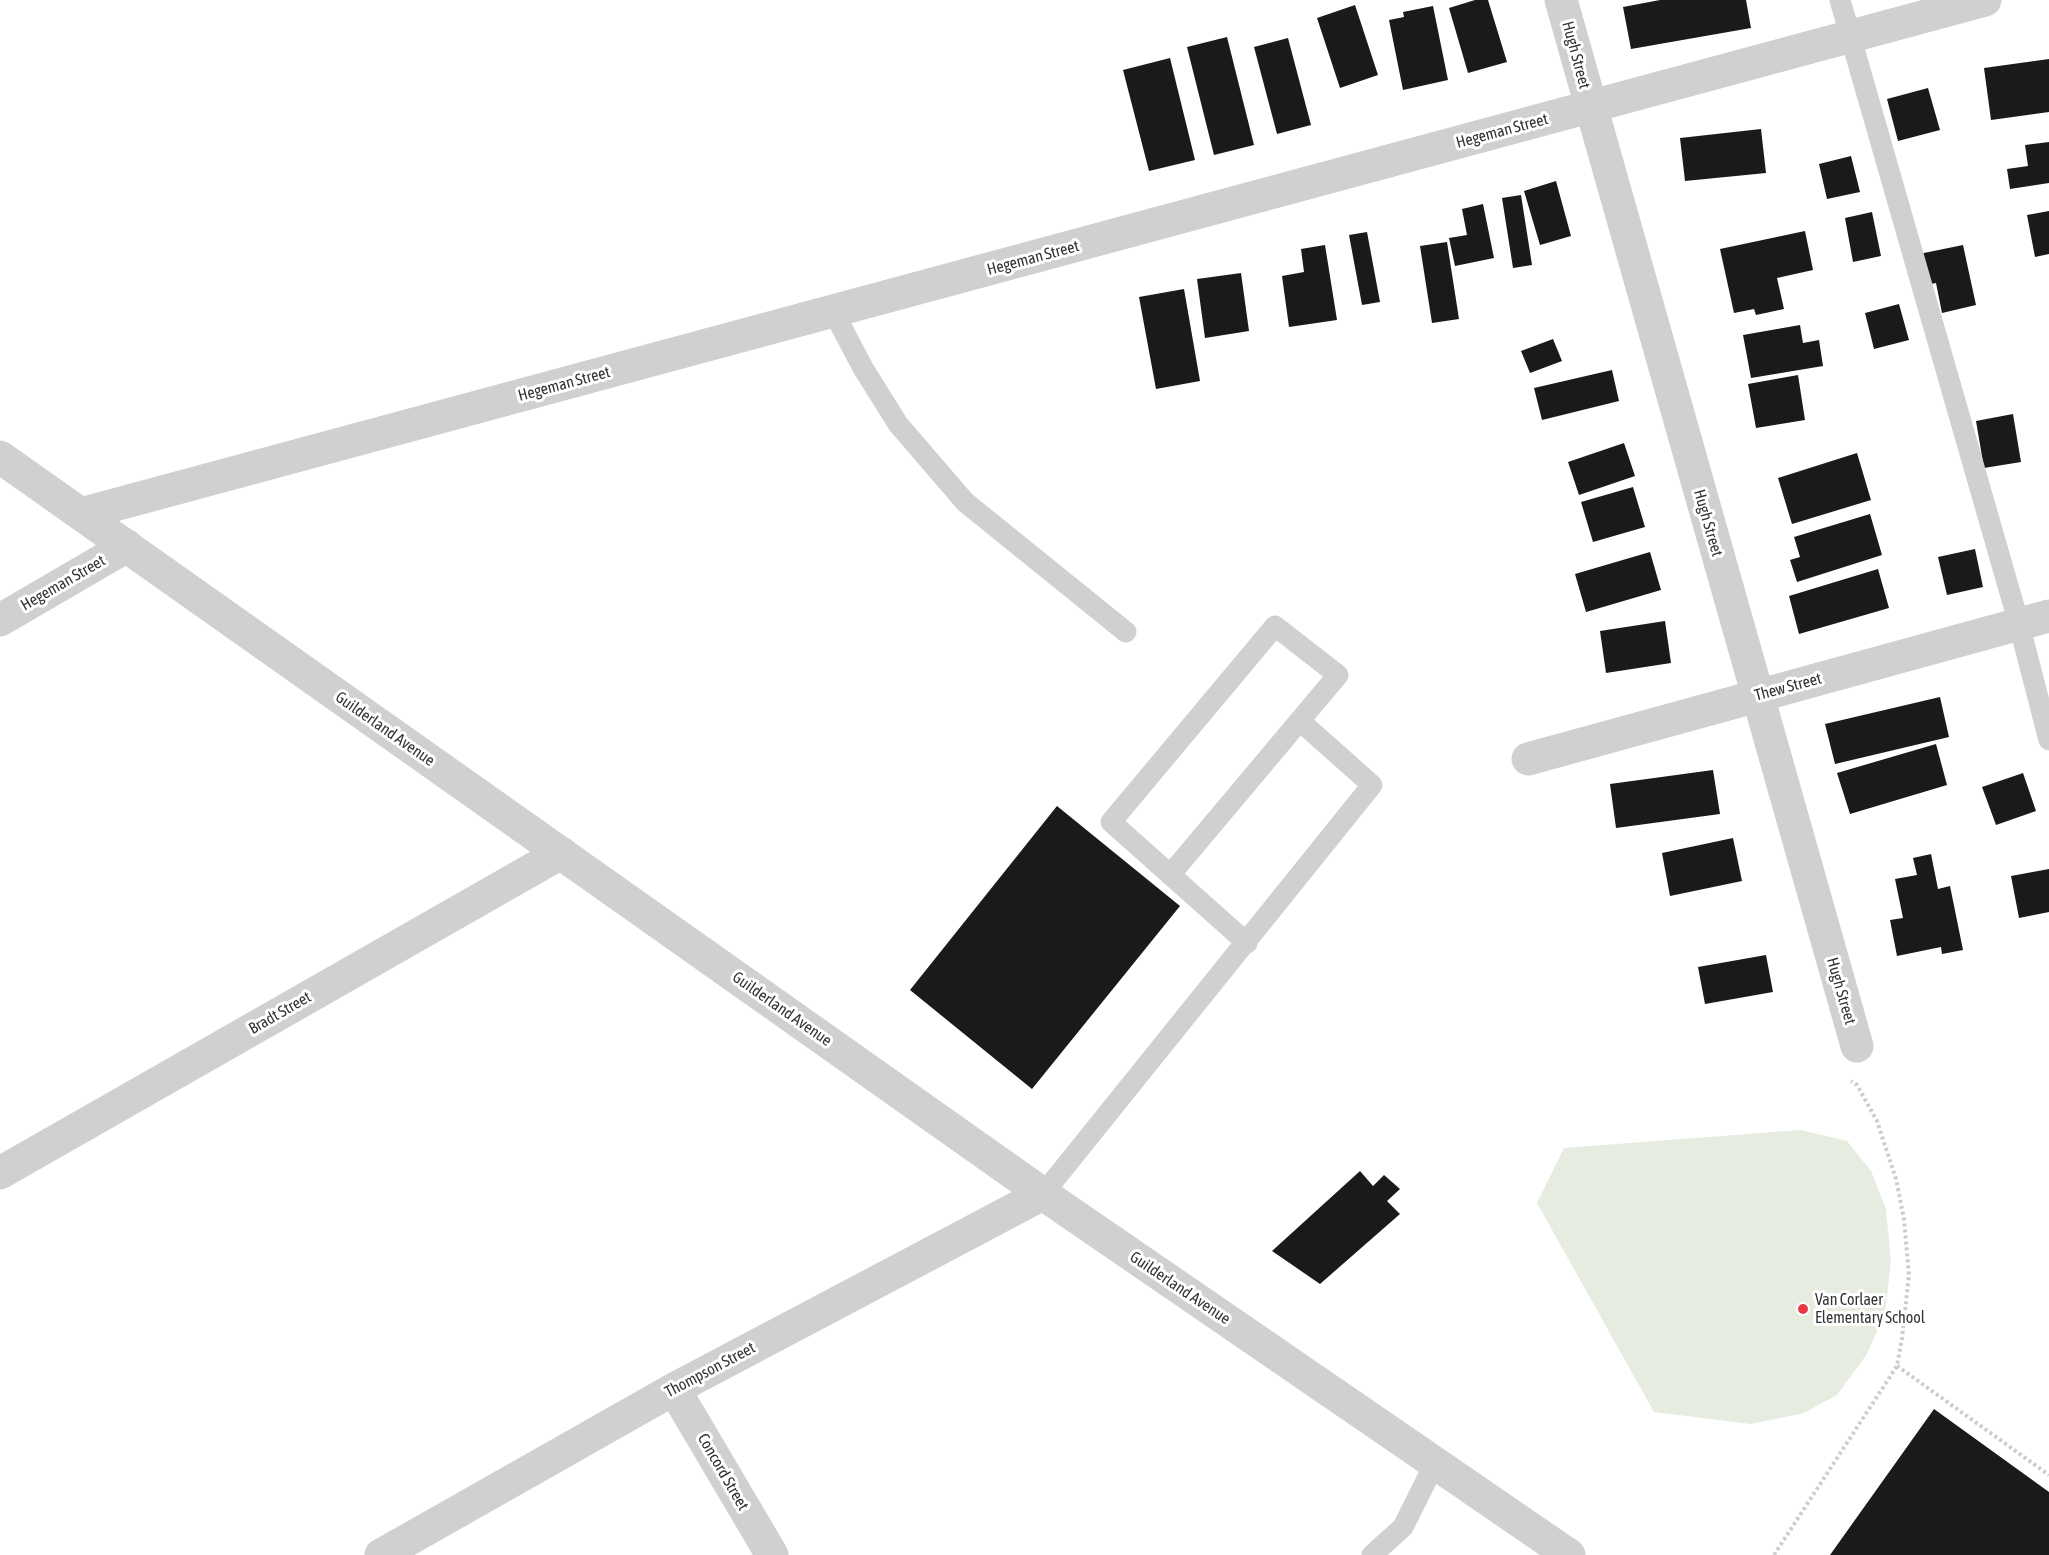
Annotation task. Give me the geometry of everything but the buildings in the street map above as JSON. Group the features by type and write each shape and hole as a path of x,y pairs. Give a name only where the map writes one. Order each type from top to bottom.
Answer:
{"street":[{"name":"Hugh Street","path":"1561,0 1857,1046"},
{"name":"Hegeman Street","path":"81,514 1984,0"},
{"name":"Guilderland Avenue","path":"0,457 1043,1194 1569,1555"},
{"name":"Hegeman Street","path":"0,620 127,546"},
{"name":"Thew Street","path":"1528,759 2034,620"},
{"name":"Bradt Street","path":"0,1173 561,853"},
{"name":"Thompson Street","path":"381,1555 674,1389 1043,1194"},
{"name":"Concord Street","path":"674,1389 772,1555"}],"lane":[{"path":"1840,0 2034,620 2049,740"},
{"path":"834,311 862,368 898,424 965,502 1126,632"},
{"path":"1170,874 1338,675 1275,626 1111,822 1247,943"},
{"path":"1043,1194 1372,785 1300,721"},
{"path":"1372,1555 1403,1527 1435,1463"}],"path":[{"path":"1774,1555 1897,1366 1909,1275 1904,1219 1896,1179 1877,1120 1857,1084 1849,1080"},
{"path":"1897,1366 2049,1475"}],"shaded area":[{"path":"1801,1130 1847,1141 1871,1171 1886,1209 1891,1261 1885,1313 1867,1354 1837,1395 1804,1413 1751,1424 1654,1412 1537,1203 1564,1148"}],"place":[{"name":"Van Corlaer Elementary School","path":"1803,1309"}]}
